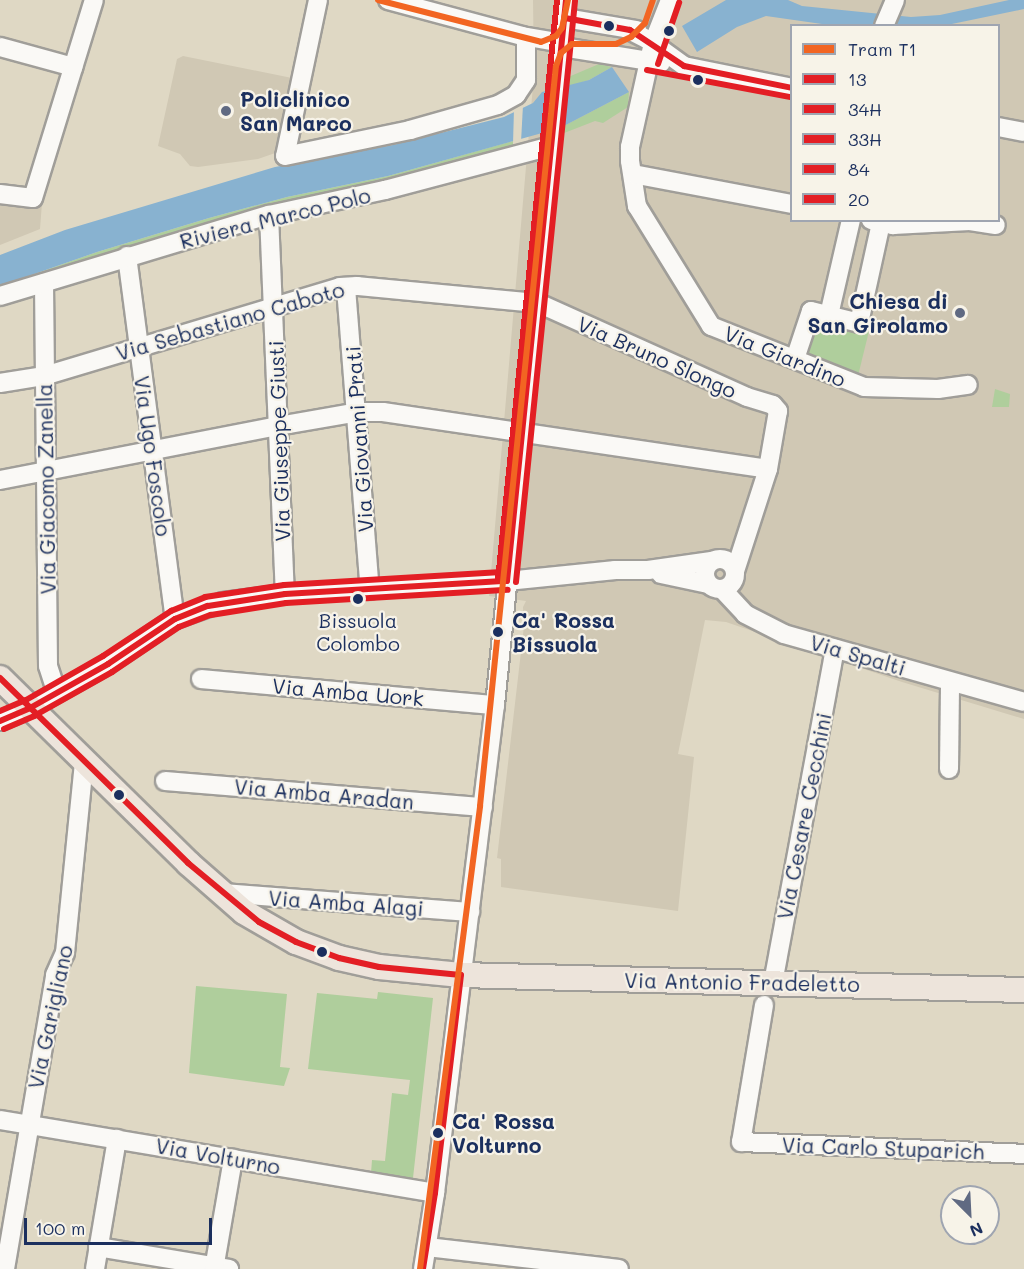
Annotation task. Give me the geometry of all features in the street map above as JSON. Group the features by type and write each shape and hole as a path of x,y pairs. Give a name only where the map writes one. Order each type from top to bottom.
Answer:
{"main road":[{"name":"Via Antonio Fradeletto","path":"0,678 84,763 222,893 259,922 296,942 339,958 378,968 461,975 1024,990"}],"street":[{"path":"0,194 33,198 94,0"},
{"path":"318,0 285,156 410,130 498,105 516,94 526,80 526,37"},
{"path":"388,0 562,45 653,45"},
{"name":"Via Giardino","path":"670,0 653,45 630,147 637,206 711,326 864,387 938,389 968,385"},
{"path":"423,1269 435,1193 495,705 565,9 627,29 684,66 790,88"},
{"path":"0,47 73,67"},
{"path":"1000,127 1024,132"},
{"name":"Riviera Marco Polo","path":"0,296 269,215 385,190 551,146"},
{"path":"633,174 790,204"},
{"name":"Via Giuseppe Giusti","path":"269,215 285,594"},
{"path":"793,358 820,313 850,222"},
{"path":"820,313 859,322 876,222 893,225 939,222"},
{"path":"980,222 996,225"},
{"name":"Via Ugo Foscolo","path":"127,256 175,619"},
{"name":"Via Giacomo Zanella","path":"44,283 48,666 57,693"},
{"name":"Via Sebastiano Caboto","path":"0,384 44,376 340,287 357,286 535,303"},
{"name":"Via Giovanni Prati","path":"346,288 358,412 370,590"},
{"name":"Via Bruno Slongo","path":"535,303 747,397 773,405 778,411 768,469"},
{"path":"0,480 358,412 383,412 523,431 768,469 751,522 724,581"},
{"path":"724,581 704,574 713,560 731,551 738,544 751,522"},
{"path":"648,570 726,560 724,581"},
{"path":"0,721 57,693 175,619 223,602 285,594 507,581 615,570 648,570 724,581"},
{"name":"Via Spalti","path":"724,581 766,626 835,649 1024,702"},
{"name":"Via Cesare Cecchini","path":"773,983 835,649"},
{"name":"Via Amba Uork","path":"201,679 495,705"},
{"path":"949,769 950,682"},
{"name":"Via Garigliano","path":"5,1269 55,975 65,953 84,763"},
{"name":"Via Amba Aradan","path":"165,781 483,807"},
{"name":"Via Amba Alagi","path":"222,893 470,912"},
{"name":"Via Carlo Stuparich","path":"764,1005 741,1142 1024,1154"},
{"name":"Via Volturno","path":"0,1120 435,1193"},
{"path":"95,1269 117,1139"},
{"path":"99,1248 219,1268 233,1159"},
{"path":"427,1247 619,1269"}],"shaded area":[{"path":"533,0 1024,0 1024,719 902,682 726,622 705,620 678,754 694,757 678,911 501,887 501,859 497,858 524,626 523,607 526,601 489,596 534,74"},
{"name":"Policlinico San Marco","path":"183,56 292,78 278,152 258,159 198,167 190,166 180,154 158,146 177,59"},
{"path":"0,197 42,203 40,229 0,245"}],"green space":[{"path":"599,64 612,67 589,80 564,88 566,78"},
{"path":"629,92 628,107 603,123 595,121 559,135 560,128"},
{"path":"513,141 513,152 0,292 0,286 97,252 209,218 287,197 388,176"},
{"path":"814,317 869,331 857,380 801,358"},
{"path":"995,389 1010,394 1009,407 992,407"},
{"path":"196,986 287,994 280,1067 290,1068 284,1086 189,1073"},
{"path":"378,992 433,998 413,1178 371,1173 372,1160 385,1161 392,1093 408,1095 410,1080 308,1069 317,993 377,999"}],"water":[{"path":"726,0 788,0 802,6 911,17 940,15 1009,0 1024,0 1024,9 952,24 822,24 766,16 737,27 697,52 682,26"},
{"path":"612,67 629,92 560,128 388,176 287,197 209,218 97,252 0,286 0,255 65,230 275,167 393,145 504,117 533,103 542,92 589,80"}],"pier":[{"path":"523,105 521,142 513,144 514,109"}],"tram line":[{"name":"T1","path":"378,0 541,42 556,36 562,28 568,0"},
{"name":"T1","path":"420,1269 480,806 556,66 561,53 572,44 616,44 631,37 645,23 653,0"}],"transit line":[{"name":"33H","path":"498,580 557,0"},
{"name":"13","path":"507,581 566,0"},
{"name":"34H","path":"516,582 575,1"},
{"name":"20","path":"658,64 679,3"},
{"name":"13","path":"565,18 630,30 684,66 790,88"},
{"name":"20","path":"647,70 790,97"},
{"name":"33H","path":"0,711 26,700 103,656 171,611 205,597 284,585 506,572"},
{"name":"13","path":"0,721 30,708 108,664 175,619 208,606 285,594 507,581"},
{"name":"34H","path":"4,729 34,716 112,672 179,627 211,615 286,603 508,590"},
{"name":"84","path":"0,678 188,863 259,922 296,942 339,958 379,967 461,975 435,1193 423,1269"}],"place":[{"name":"Policlinico San Marco","path":"226,111"},
{"name":"Chiesa di San Girolamo","path":"960,313"},
{"name":"Bissuola Colombo","path":"358,599"},
{"name":"Ca' Rossa Bissuola","path":"498,632"},
{"name":"Ca' Rossa Volturno","path":"438,1133"}]}
